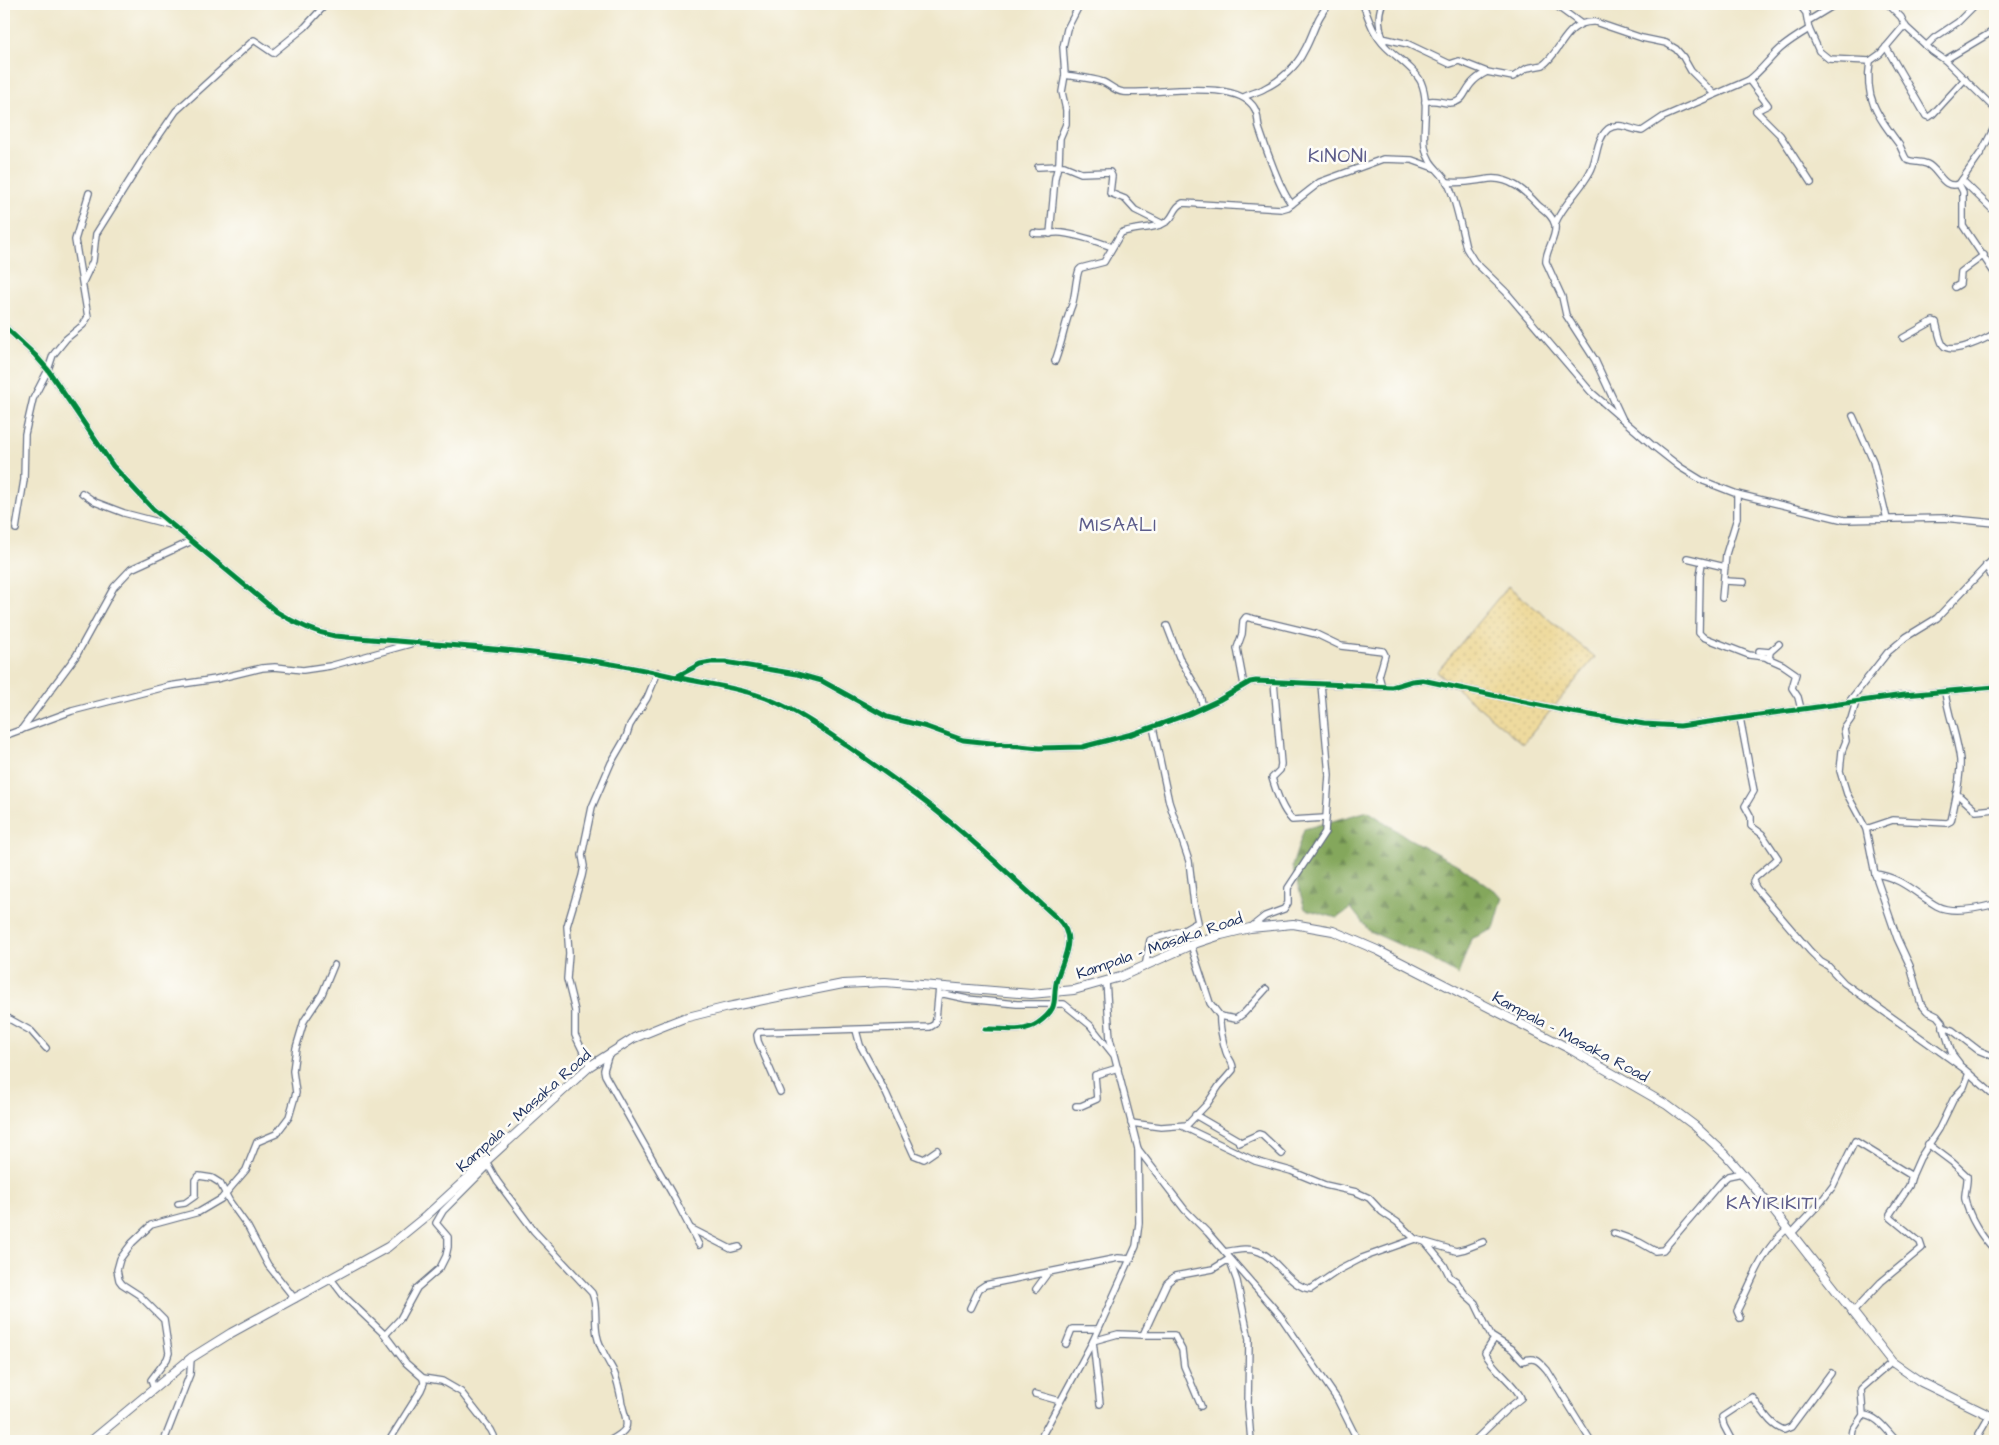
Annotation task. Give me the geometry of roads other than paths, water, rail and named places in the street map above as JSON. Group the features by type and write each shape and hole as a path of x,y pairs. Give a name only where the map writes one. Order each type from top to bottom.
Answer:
{"main road":[{"name":"Kampala - Masaka Road","path":"91,1441 191,1358 372,1256 400,1237 487,1164 514,1134 590,1066 634,1038 684,1018 802,991 843,984 885,982 939,991 1031,994 1086,987 1106,982 1145,967 1191,946 1250,928 1293,924 1319,928 1353,939 1422,972 1570,1049 1654,1096 1695,1126 1742,1173 1790,1231 1892,1362 1921,1382 1993,1417"}],"street":[{"path":"83,282 93,261 96,234 145,156 176,112 254,40 273,53 305,27 326,4"},
{"path":"1050,234 1060,138 1066,124 1066,110 1062,92 1065,75 1063,47 1067,29 1080,4"},
{"path":"1244,97 1264,89 1289,71 1304,53 1319,18 1329,4"},
{"path":"1363,4 1372,30 1385,46 1413,71 1420,80 1424,90 1425,102 1425,146 1434,168 1447,182 1470,256 1506,292 1591,392 1652,445 1692,475 1737,494 1844,520 1944,518 1995,523"},
{"path":"1382,4 1379,28 1385,46"},
{"path":"1554,4 1580,23"},
{"path":"1799,4 1806,13 1809,29 1819,51 1825,57 1858,62 1870,61 1886,47 1902,28 1906,27"},
{"path":"1808,21 1836,4"},
{"path":"1888,4 1901,16 1906,27 1926,46 1945,60 1995,109"},
{"path":"1926,46 1934,38 1958,22 1975,5"},
{"path":"1382,38 1408,44 1450,64 1459,61 1487,72 1513,78 1527,68 1543,65 1567,34 1580,23 1595,22 1642,38 1666,43 1676,48 1684,56 1691,71 1714,94"},
{"path":"1623,420 1615,399 1595,360 1566,315 1562,297 1546,262 1546,256 1554,235 1554,224 1559,212 1590,172 1600,140 1609,128 1619,126 1642,131 1663,117 1749,80 1784,45 1809,29"},
{"path":"1945,60 1994,33"},
{"path":"1886,47 1926,116 1929,117 1933,114 1965,79"},
{"path":"1870,61 1868,76 1869,94 1888,131 1910,162 1928,164 1946,183 1954,185 1960,182 1982,151 1995,126"},
{"path":"1425,102 1433,100 1445,103 1456,102 1464,97 1475,80 1487,72"},
{"path":"1065,75 1105,83 1116,90 1126,92 1170,92 1189,89 1244,97 1254,107 1258,115 1259,128 1265,145 1284,194 1292,204"},
{"path":"1749,80 1768,105 1756,110 1780,135 1811,183"},
{"path":"1054,361 1069,318 1069,310 1073,304 1075,283 1081,268 1104,262 1121,233 1168,221 1176,208 1183,203 1281,209 1292,204 1320,182 1383,159 1407,159 1434,168"},
{"path":"1038,167 1064,166 1081,173 1110,172 1112,176 1110,193 1125,199 1135,210 1161,223"},
{"path":"1447,182 1461,184 1489,179 1502,180 1514,184 1549,214 1554,224"},
{"path":"1960,182 1995,212"},
{"path":"1960,182 1963,192 1963,226 1995,274"},
{"path":"16,529 24,480 25,434 33,399 58,348 88,317 75,240 89,193"},
{"path":"1034,233 1073,235 1112,247"},
{"path":"1956,287 1960,283 1960,272 1984,255"},
{"path":"1903,338 1933,321 1936,322 1944,346 1947,349 1954,349 1982,341 1995,333"},
{"path":"4,326 48,370 124,479 153,510 277,612 295,624 314,632 335,636 414,643 479,646 539,653 658,672 743,690 789,709 841,742 936,810 1062,922 1068,941 1068,950 1057,978 1056,1003 1045,1017 1036,1024 1025,1028 1009,1030 984,1029"},
{"path":"1853,416 1873,461 1887,519"},
{"path":"82,492 95,502 124,513 172,525"},
{"path":"1722,598 1726,554 1736,526 1737,494"},
{"path":"21,730 76,656 114,586 131,569 192,541"},
{"path":"1848,704 1888,652 1906,637 1937,618 1995,557"},
{"path":"1687,558 1724,567"},
{"path":"1702,563 1699,633 1703,637 1749,655 1769,659 1783,665 1796,674 1792,688 1798,697 1801,709"},
{"path":"1986,565 1995,584"},
{"path":"1725,581 1744,582"},
{"path":"1244,685 1237,648 1242,634 1243,621 1246,617 1316,634 1342,646 1381,650 1385,655 1379,676 1382,687"},
{"path":"1167,626 1179,657 1199,692 1203,707"},
{"path":"4,736 72,711 169,686 216,679 262,668 275,667 303,670 330,666 414,643"},
{"path":"1769,659 1770,652 1779,644"},
{"path":"1758,651 1770,652"},
{"path":"676,677 700,664 711,662 797,674 822,681 887,717 927,727 963,740 1040,748 1082,747 1153,727 1203,707 1256,680 1382,687 1392,687 1412,680 1422,680 1572,712 1644,724 1680,726 1904,695 1995,687"},
{"path":"590,1066 575,1036 575,1011 567,979 569,953 567,926 582,876 584,866 582,855 592,807 611,763 626,737 630,725 647,698 658,672"},
{"path":"1274,682 1281,764 1280,770 1272,778 1277,794 1283,808 1292,820 1325,818"},
{"path":"1250,928 1265,916 1284,909 1288,903 1288,888 1323,836 1326,824 1329,776 1321,684"},
{"path":"1866,828 1893,820 1948,823 1954,807 1960,774 1960,758 1948,712 1945,692"},
{"path":"1856,702 1851,718 1844,729 1846,741 1842,752 1840,771 1847,794 1866,828 1875,874 1897,938 1910,966 1921,1004 1927,1011 1937,1016 1943,1027 1952,1054 1963,1068"},
{"path":"1740,718 1754,791 1745,806 1751,817 1751,826 1762,834 1778,858 1755,878 1753,882 1756,888 1810,951 1844,983 1963,1068 1995,1096"},
{"path":"1145,967 1150,940 1184,930 1198,922 1189,861 1169,802 1153,727"},
{"path":"1956,793 1976,811 1995,810"},
{"path":"1875,874 1900,882 1943,908 1975,909 1995,904"},
{"path":"1131,1123 1149,1126 1182,1126 1188,1124 1207,1104 1232,1070 1233,1065 1226,1052 1220,1016 1210,1003 1191,946"},
{"path":"154,1389 151,1380 167,1359 169,1353 164,1320 139,1295 122,1284 118,1275 118,1264 132,1243 151,1225 198,1212 215,1203 246,1170 257,1142 276,1134 289,1117 296,1092 293,1071 296,1048 304,1021 322,994 334,965"},
{"path":"1039,1441 1093,1341 1131,1259 1138,1236 1138,1149 1110,1039 1106,982"},
{"path":"1220,1016 1236,1019 1266,989"},
{"path":"780,1092 758,1041 757,1035 759,1032 933,1026 936,1019 939,991 944,994 967,999 1018,1004 1064,1004 1090,1025 1114,1056"},
{"path":"4,1016 31,1031 46,1048"},
{"path":"1943,1027 1952,1030 1978,1050 1995,1057"},
{"path":"856,1030 860,1045 886,1093 914,1156 924,1159 937,1150"},
{"path":"609,1054 604,1070 605,1075 699,1245"},
{"path":"1076,1106 1081,1106 1097,1099 1095,1075 1118,1068"},
{"path":"1852,1312 1881,1282 1922,1248 1920,1242 1891,1218 1890,1214 1909,1186 1920,1158 1946,1118 1954,1098 1964,1087 1969,1073"},
{"path":"1195,1116 1239,1143 1259,1134 1262,1135 1282,1154"},
{"path":"1182,1126 1255,1162 1291,1171 1325,1185 1356,1192 1369,1198 1382,1212 1397,1222 1415,1239"},
{"path":"1740,1318 1737,1311 1768,1248 1776,1238 1790,1231 1821,1202 1833,1186 1855,1141 1912,1176"},
{"path":"1928,1144 1968,1176 1965,1198 1974,1221 1995,1251"},
{"path":"1138,1149 1185,1210 1279,1314 1337,1399 1358,1441"},
{"path":"384,1335 400,1319 417,1288 440,1268 446,1256 448,1237 436,1223 443,1211 487,1164 534,1231 592,1293 595,1299 596,1334 620,1389 628,1421 625,1429 610,1441"},
{"path":"1614,1233 1655,1251 1663,1250 1721,1182 1728,1176 1742,1173"},
{"path":"178,1204 185,1203 195,1196 195,1180 199,1176 212,1178 220,1183 225,1194 248,1227 268,1264 295,1299"},
{"path":"690,1228 731,1249 739,1247"},
{"path":"1224,1252 1259,1251 1300,1285 1311,1289 1338,1270 1362,1258 1418,1238 1426,1243 1456,1251 1483,1242"},
{"path":"1426,1243 1444,1264 1450,1277 1456,1281 1464,1293 1475,1303 1491,1336 1512,1349 1523,1361 1531,1359 1539,1361 1591,1441"},
{"path":"970,1308 982,1286 1015,1278 1048,1274 1118,1258 1131,1259"},
{"path":"1143,1334 1167,1283 1175,1276 1213,1269 1229,1259"},
{"path":"1229,1259 1237,1281 1249,1340 1248,1406 1251,1441"},
{"path":"1036,1289 1048,1274"},
{"path":"331,1279 344,1296 384,1335 399,1355 423,1378 442,1381 461,1392 491,1430 494,1441"},
{"path":"1066,1344 1072,1329 1097,1329"},
{"path":"1093,1341 1118,1334 1131,1336 1143,1334 1174,1335 1182,1350 1184,1366 1201,1406"},
{"path":"1474,1441 1521,1398 1519,1392 1496,1370 1485,1353 1494,1339"},
{"path":"1093,1341 1100,1404"},
{"path":"164,1441 190,1374 191,1358"},
{"path":"1851,1441 1853,1430 1863,1415 1861,1389 1892,1362"},
{"path":"1732,1441 1724,1426 1722,1417 1752,1397 1769,1420 1777,1428 1784,1430 1791,1427 1831,1373"},
{"path":"389,1441 421,1390 424,1383 423,1378"},
{"path":"1035,1394 1060,1401"},
{"path":"1863,1415 1868,1415 1882,1424 1897,1441"},
{"path":"1975,1441 1993,1417"}],"district":[{"name":"KINONI","path":"1338,155"},
{"name":"MISAALI","path":"1118,524"},
{"name":"KAYIRIKITI","path":"1772,1202"}]}
